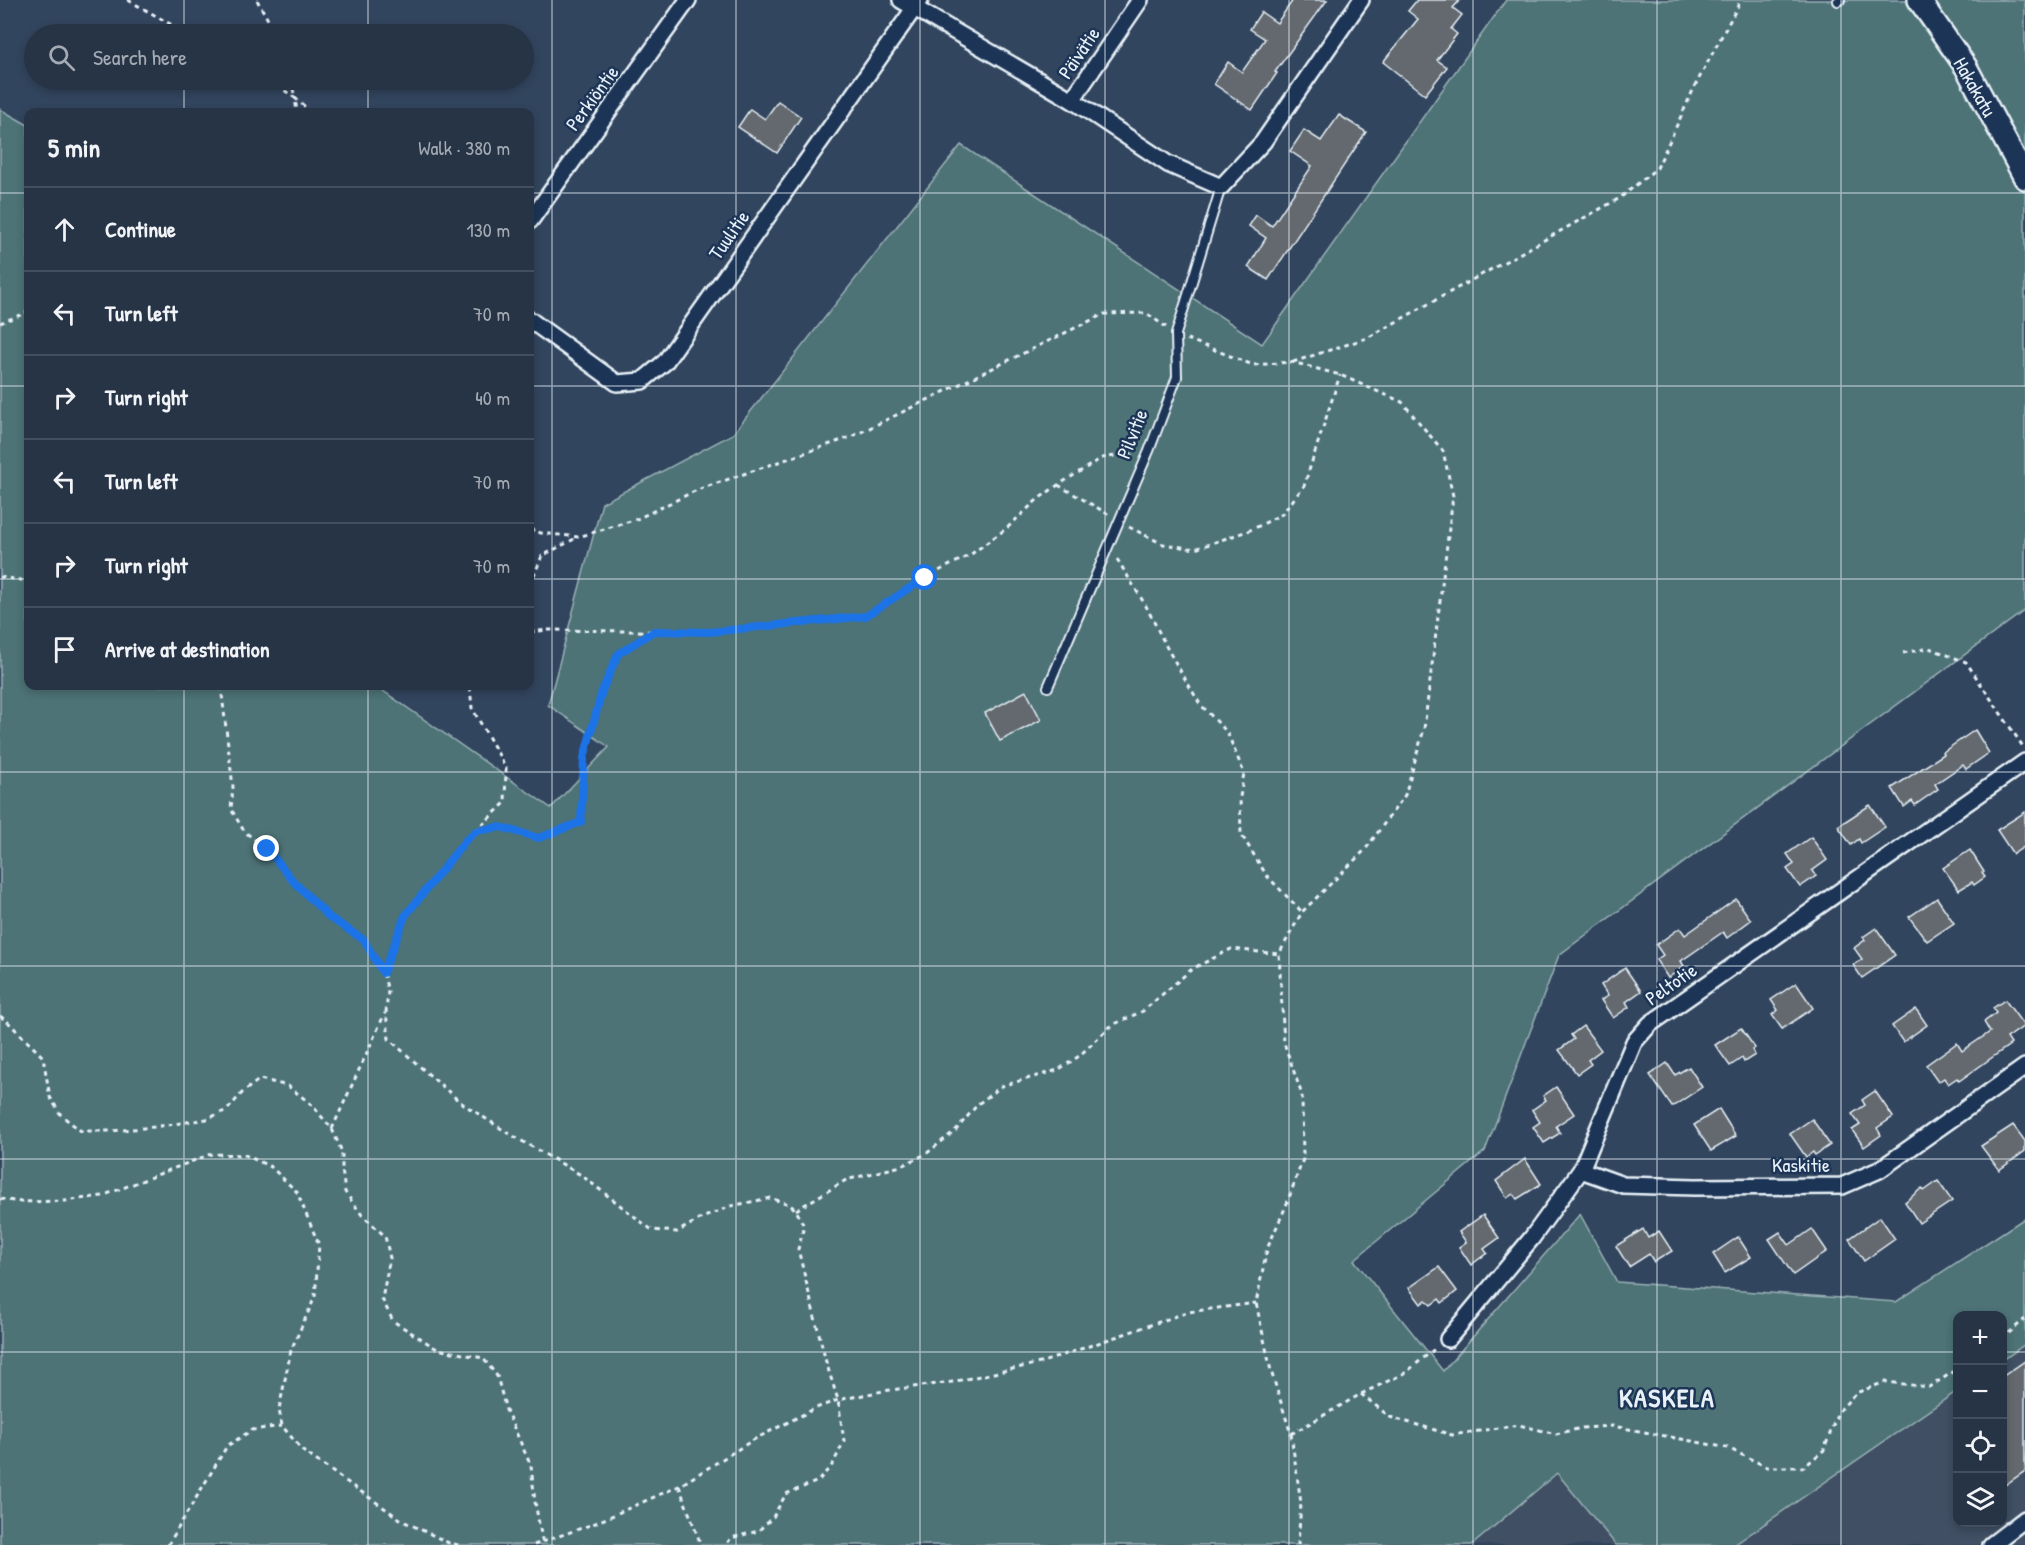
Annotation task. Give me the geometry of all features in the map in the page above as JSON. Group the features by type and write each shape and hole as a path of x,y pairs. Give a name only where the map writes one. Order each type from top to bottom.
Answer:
{"street":[{"name":"Perkiöntie","path":"534,214 688,0"},
{"path":"901,0 917,4 1072,100 1168,164 1221,187"},
{"name":"Päivätie","path":"1072,100 1140,0"},
{"name":"Pilvitie","path":"1221,187 1263,142 1361,0"},
{"name":"Hakakatu","path":"1919,0 1966,67 2025,178"},
{"name":"Tuulitie","path":"534,323 617,383 642,381 665,362 917,4"},
{"name":"Peltotie","path":"1448,1339 1531,1239 1581,1170 1634,1042 1650,1024 2025,762"},
{"name":"Kaskitie","path":"1581,1170 1623,1185 1842,1186 1879,1170 2025,1067"},
{"path":"1991,1545 2025,1519"}],"lane":[{"name":"Pilvitie","path":"1048,687 1149,451 1177,377 1176,334 1221,187"}],"path":[{"path":"128,0 170,24"},
{"path":"257,0 270,24"},
{"path":"534,575 542,556 578,537 637,519 697,490 851,437 1104,314 1146,313 1176,334 1253,365 1292,362 1367,338 1620,198 1657,168 1695,86 1741,0"},
{"path":"284,90 306,108"},
{"path":"293,90 296,108"},
{"path":"0,323 24,314"},
{"path":"1292,362 1341,375 1402,402 1443,451 1453,496 1424,729 1405,795 1365,850 1302,912 1279,954 1284,1043 1302,1095 1303,1159 1267,1250 1256,1303 1271,1371 1291,1434 1301,1503 1298,1545"},
{"path":"1058,485 1163,544 1195,549 1252,529 1282,514 1304,486 1341,375"},
{"path":"534,632 547,630 710,632 866,616 925,578 970,555 1007,528 1058,485 1102,458 1149,451"},
{"path":"534,530 578,537"},
{"path":"1108,545 1146,606 1168,650 1200,704 1227,732 1244,773 1240,796 1241,834 1267,876 1302,912"},
{"path":"0,577 24,580"},
{"path":"476,831 500,827 539,838 581,822 584,758 602,691 618,654 654,631"},
{"path":"1903,654 1929,648 1966,662 2025,749"},
{"path":"221,690 233,787 231,809 244,831 267,849 294,882 329,917 364,940 383,973 388,991 386,1012 388,1039 460,1102 581,1175 652,1230 677,1232 731,1206 770,1198 789,1204 796,1209 804,1226 798,1249 826,1362 838,1400 844,1441 833,1464 818,1482 786,1494 773,1517 758,1531 731,1538 726,1545"},
{"path":"383,973 405,916 465,841 505,803 506,768 472,708 470,690"},
{"path":"796,1209 846,1180 901,1166 926,1154 956,1130 978,1104 1002,1086 1058,1070 1079,1056 1112,1025 1143,1011 1192,969 1231,949 1279,954"},
{"path":"332,1129 386,1012"},
{"path":"0,1017 44,1057 50,1097 61,1114 81,1131 112,1131 207,1119 227,1110 243,1092 260,1079 288,1086 311,1104 332,1129 342,1152 345,1192 362,1215 385,1236 390,1258 382,1299 393,1321 437,1349 483,1358 497,1376 506,1410 531,1466 543,1543"},
{"path":"0,1199 21,1202 65,1201 102,1196 211,1154 245,1155 271,1167 297,1192 320,1245 315,1297 291,1350 279,1409 282,1426 304,1452 403,1521 449,1543 459,1545"},
{"path":"534,1545 592,1524 679,1486 753,1440 816,1408 838,1400 883,1391 952,1382 1040,1363 1188,1312 1256,1303"},
{"path":"2007,1335 2025,1319"},
{"path":"1291,1434 1361,1394 1405,1373 1448,1339"},
{"path":"1361,1394 1390,1417 1452,1435 1519,1425 1556,1434 1582,1428 1613,1426 1728,1448 1767,1467 1804,1467 1824,1450 1838,1413 1856,1393 1885,1382 1929,1387 1953,1372"},
{"path":"168,1545 227,1446 252,1430 282,1426"},
{"path":"679,1486 701,1545"}],"shaded area":[{"path":"2025,1344 2025,1545 1734,1545 1953,1394 1953,1527 2007,1527 2007,1357"},
{"path":"1557,1473 1616,1545 1472,1545"}],"green space":[{"path":"1506,0 2025,0 2025,610 1559,955 1485,1151 1354,1260 1443,1371 1580,1214 1617,1282 1896,1302 2025,1218 2025,1344 2007,1357 2007,1311 1953,1311 1953,1394 1734,1545 1616,1545 1557,1473 1472,1545 0,1545 0,109 24,123 24,690 382,690 551,808 609,747 548,705 602,503 733,434 961,145 1262,344"}],"building":[{"path":"1293,0 1327,0 1275,72 1277,73 1252,110 1214,84 1228,62 1242,72 1265,39 1250,29 1261,12 1277,23"},
{"path":"1417,0 1460,0 1453,8 1462,15 1451,29 1457,34 1437,60 1447,67 1425,95 1383,62 1418,19 1408,11"},
{"path":"778,101 801,117 777,153 738,127 750,109 765,119"},
{"path":"1339,115 1366,132 1268,280 1248,267 1266,238 1249,226 1256,215 1272,226 1312,166 1290,151 1304,130 1321,141"},
{"path":"1026,691 1041,720 1000,741 985,713"},
{"path":"1975,730 1989,753 1966,769 1963,765 1935,784 1938,789 1915,805 1912,801 1904,807 1892,788 1944,754 1943,752"},
{"path":"1870,805 1885,827 1861,843 1859,839 1851,845 1838,826"},
{"path":"2025,812 2025,846 2013,854 1997,830"},
{"path":"1811,837 1827,860 1812,871 1816,876 1800,887 1787,869 1794,864 1787,854"},
{"path":"1970,850 1985,877 1974,885 1972,882 1959,890 1943,868"},
{"path":"1937,898 1954,923 1927,941 1909,917"},
{"path":"1736,899 1751,920 1727,938 1723,932 1681,961 1684,966 1668,978 1656,960 1663,955 1656,945 1680,928 1685,935"},
{"path":"1876,928 1895,955 1862,978 1853,965 1862,959 1854,948 1865,940 1863,937"},
{"path":"1625,968 1641,991 1626,1002 1629,1007 1613,1018 1601,1000 1608,996 1601,985"},
{"path":"1796,983 1813,1008 1782,1029 1772,1015 1778,1010 1771,1000"},
{"path":"2005,1000 2024,1026 2007,1038 2011,1044 1959,1081 1957,1078 1948,1084 1944,1078 1938,1082 1926,1065 1957,1043 1962,1051 1990,1032 1984,1022 1996,1013 1993,1008"},
{"path":"1916,1009 1927,1025 1903,1042 1892,1026"},
{"path":"1583,1026 1601,1050 1588,1060 1591,1064 1577,1074 1559,1050 1574,1039 1571,1035"},
{"path":"1741,1028 1755,1048 1752,1050 1755,1055 1744,1062 1742,1058 1730,1066 1715,1045"},
{"path":"1667,1063 1675,1075 1689,1067 1702,1087 1672,1107 1650,1075"},
{"path":"1556,1087 1574,1114 1556,1126 1560,1133 1544,1143 1533,1127 1540,1122 1532,1110 1546,1100 1543,1096"},
{"path":"1875,1091 1893,1117 1877,1128 1881,1135 1864,1147 1852,1130 1860,1125 1852,1114 1865,1105 1862,1100"},
{"path":"1719,1109 1736,1136 1711,1151 1694,1125"},
{"path":"1812,1119 1830,1145 1815,1155 1813,1152 1806,1157 1790,1134"},
{"path":"2013,1125 2025,1141 2025,1151 1999,1170 1981,1146"},
{"path":"1525,1159 1541,1184 1517,1199 1513,1194 1507,1198 1496,1181"},
{"path":"1938,1181 1952,1201 1919,1223 1905,1202 1922,1188 1924,1191"},
{"path":"1483,1215 1499,1238 1484,1249 1487,1253 1471,1265 1459,1247 1466,1242 1459,1232"},
{"path":"1880,1217 1895,1239 1864,1261 1849,1239"},
{"path":"1643,1229 1648,1238 1659,1231 1672,1251 1654,1262 1649,1254 1629,1267 1616,1246"},
{"path":"1812,1229 1827,1251 1793,1275 1769,1239 1780,1232 1789,1245"},
{"path":"1738,1237 1751,1257 1725,1273 1713,1254"},
{"path":"1439,1267 1457,1291 1442,1303 1439,1299 1431,1305 1426,1300 1421,1304 1409,1288"},
{"path":"2025,1361 2025,1471 2007,1484 2007,1419 2007,1374"}],"district":[{"name":"KASKELA","path":"1667,1398"}],"route":[{"path":"267,849 294,882 329,917 364,940 383,973 405,916 465,841 476,831 500,827 539,838 581,822 584,758 602,691 618,654 654,631 710,632 866,616 925,578"}]}
